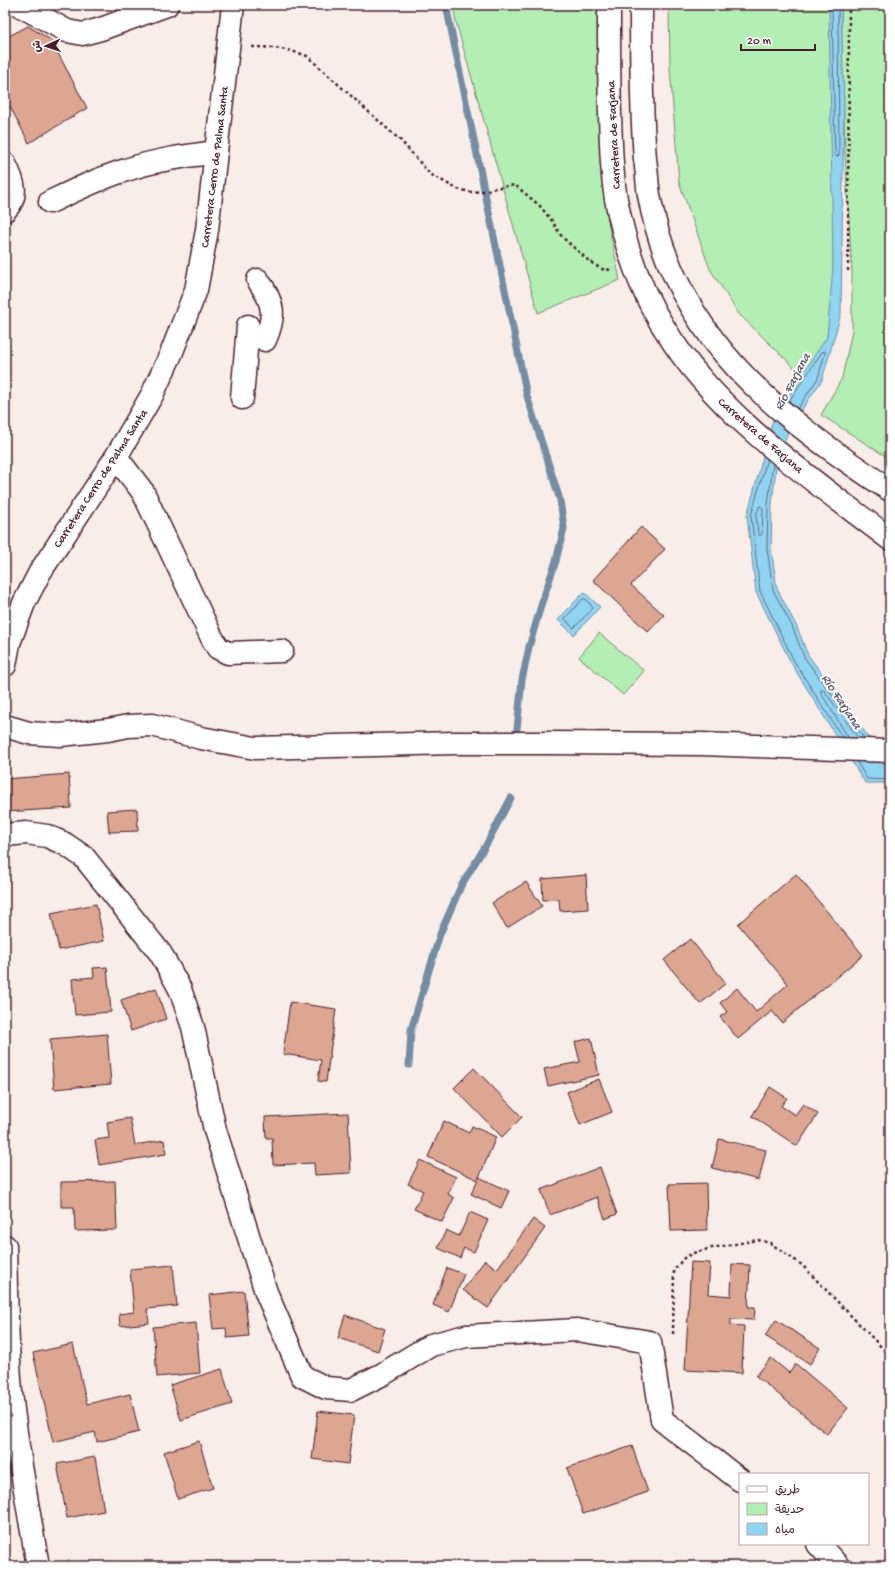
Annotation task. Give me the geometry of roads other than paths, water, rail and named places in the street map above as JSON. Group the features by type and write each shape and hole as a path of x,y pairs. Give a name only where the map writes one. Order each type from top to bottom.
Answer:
{"street":[{"path":"19,5 67,31 83,34 167,5"},
{"name":"Carretera Cerro de Palma Santa","path":"5,665 9,643 24,603 40,572 116,457 152,395 171,354 196,290 207,230 234,5"},
{"name":"Carretera de Farjana","path":"609,5 611,145 615,190 627,248 646,295 666,331 688,362 734,413 794,465 890,539"},
{"path":"641,5 644,141 649,194 658,235 673,274 692,311 714,342 748,381 815,439 890,490"},
{"path":"50,202 84,186 127,169 171,158 216,152"},
{"path":"5,210 10,204 15,191 7,173"},
{"path":"258,280 268,293 272,309 271,325 265,340"},
{"path":"242,398 248,326"},
{"path":"116,457 143,492 218,648 228,653 282,651"},
{"path":"5,726 29,733 60,735 108,730 128,726 152,725 201,738 255,748 455,743 539,743 702,744 890,751"},
{"path":"5,835 26,833 47,836 64,844 84,857 161,954 173,975 180,989 193,1027 215,1130 266,1292 302,1376 326,1388 351,1390 383,1374 431,1345 466,1336 577,1330 650,1342 662,1420 739,1479"},
{"path":"5,1246 7,1343 11,1394 20,1465 38,1566"},
{"path":"819,1545 838,1566"}],"water":[{"name":"Río Farjana","path":"829,5 841,5 844,107 841,314 822,380 789,428 776,467 772,505 771,548 777,589 796,625 808,655 890,767 890,783 865,783 791,663 756,592 747,516 774,416 827,337 833,266"},
{"path":"584,592 600,607 574,635 558,620"}],"waterway":[{"path":"446,5 527,396 560,500 564,528 556,561 529,647 522,680 517,729"},
{"path":"409,1065 411,1030 440,934 461,886 486,845 511,798"}]}
